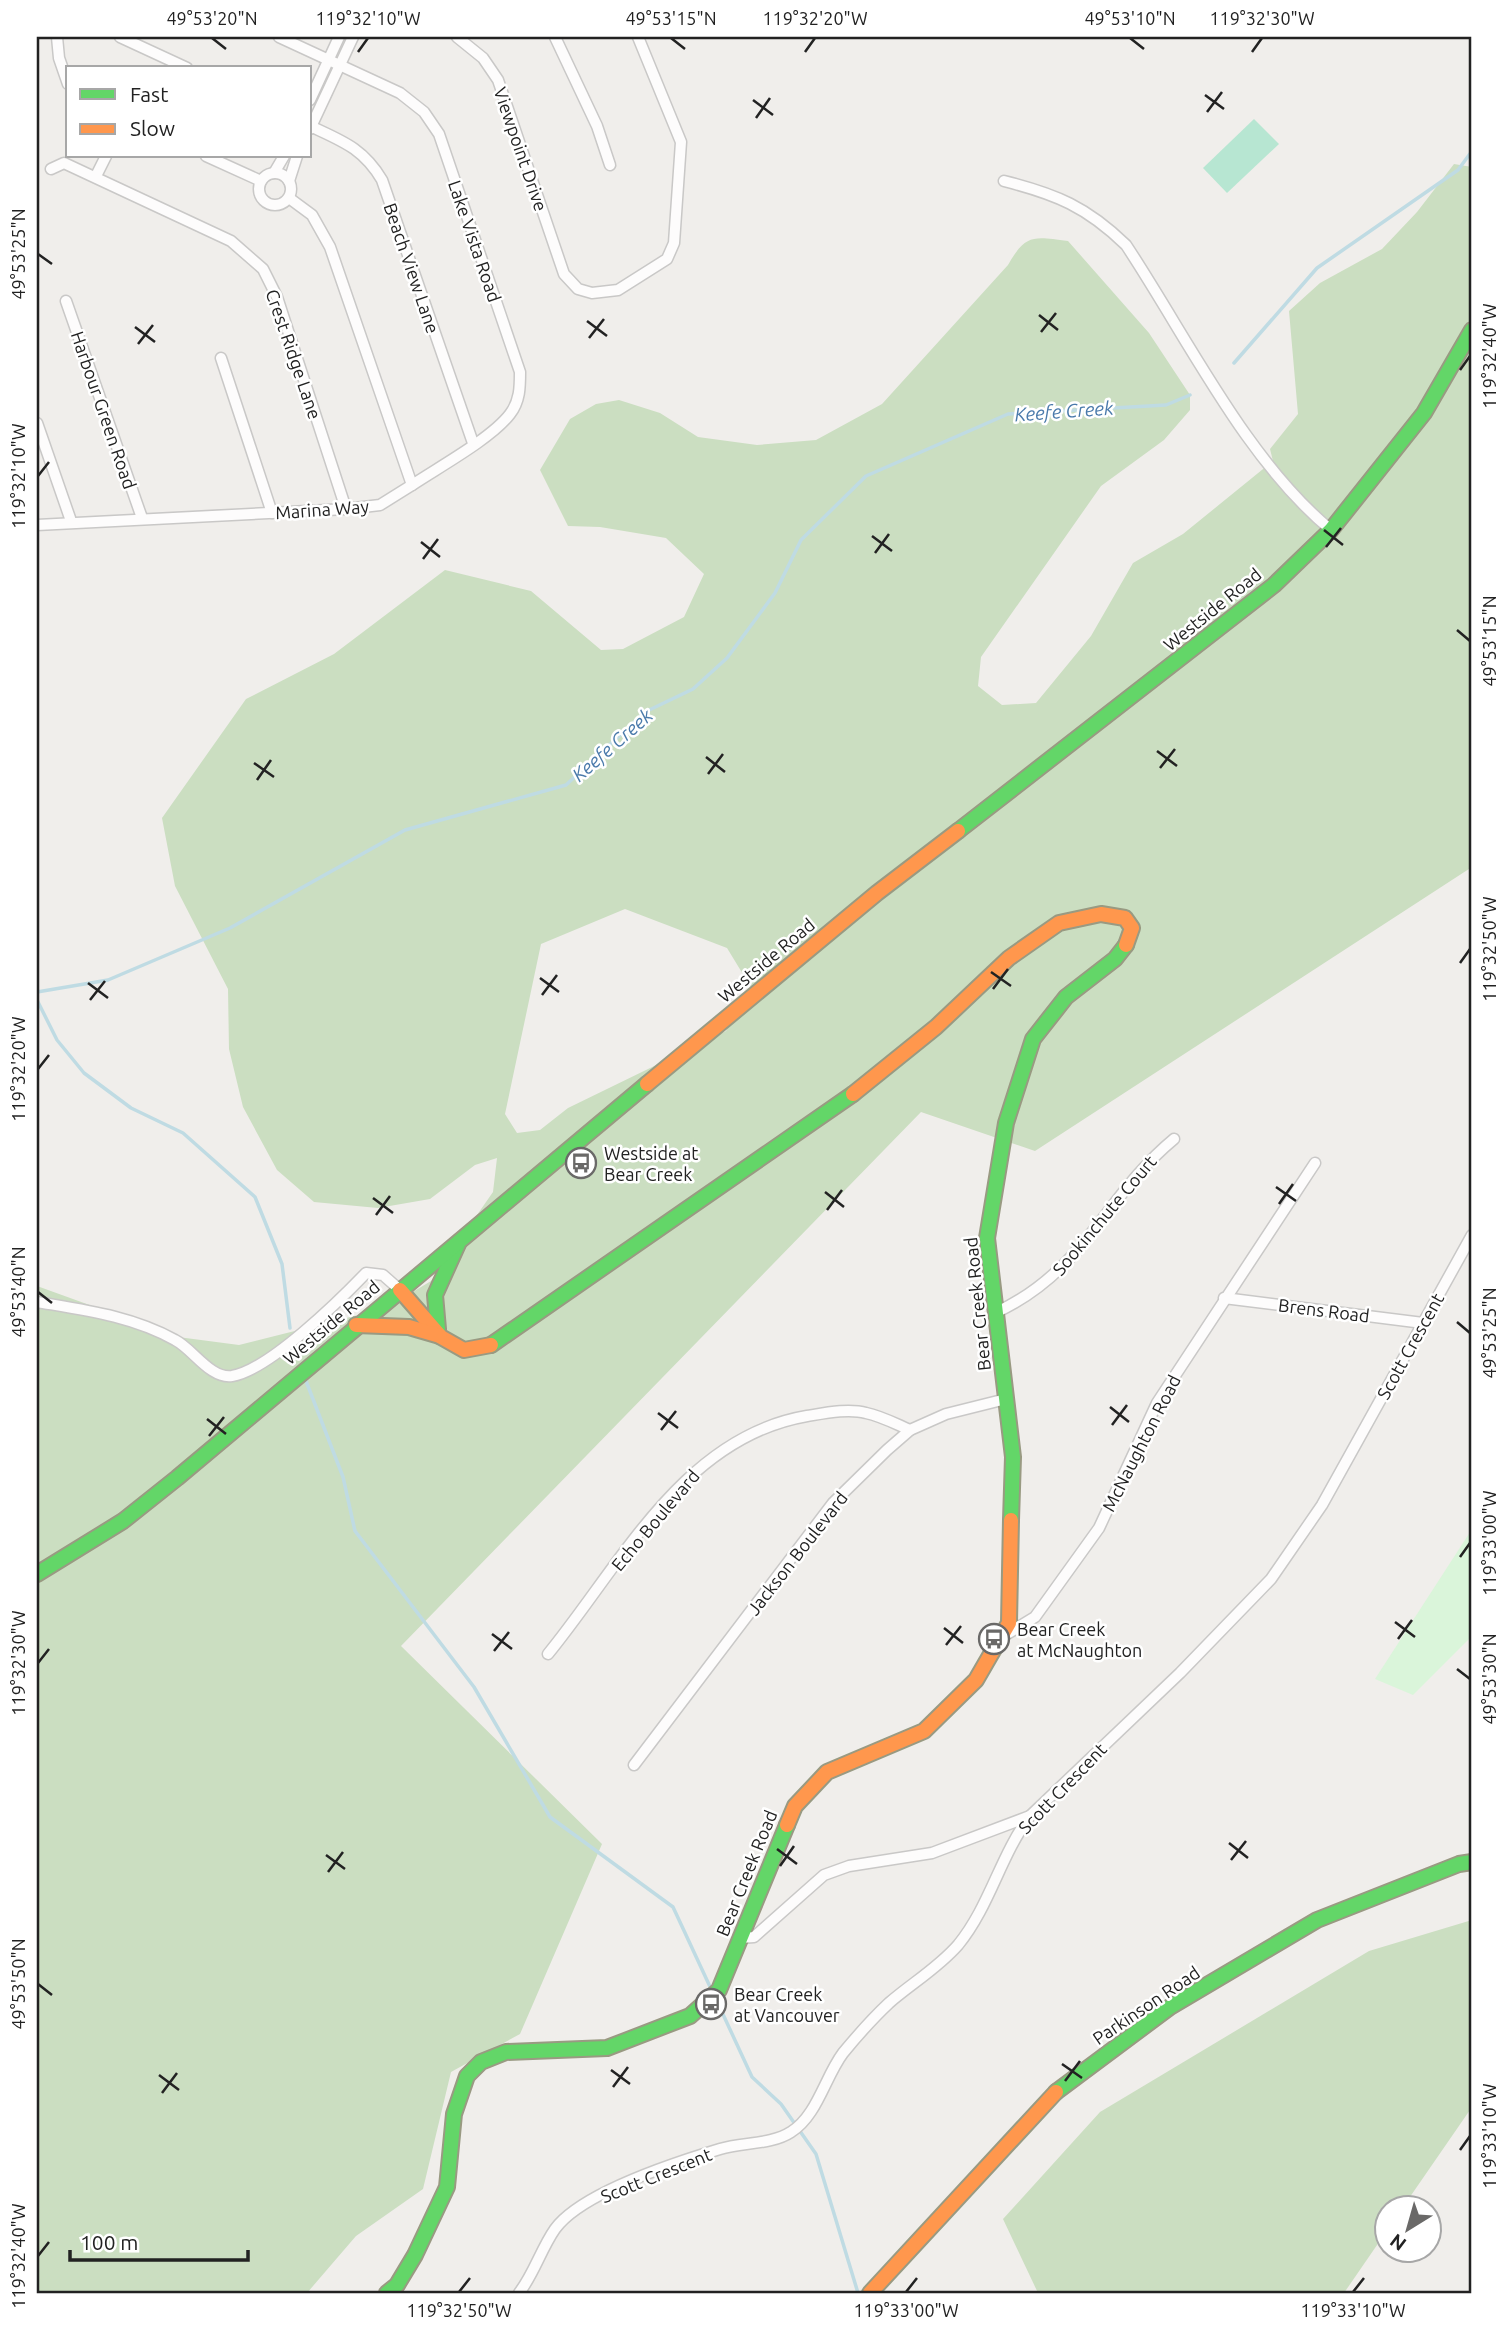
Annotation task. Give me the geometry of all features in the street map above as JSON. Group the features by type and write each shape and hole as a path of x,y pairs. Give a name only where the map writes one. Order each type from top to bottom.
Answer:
{"street":[{"path":"57,37 66,78"},
{"path":"120,37 183,66"},
{"name":"Lake Vista Road","path":"279,37 401,93 424,112 439,134 520,372 520,393 511,413 412,485"},
{"path":"312,96 339,37"},
{"path":"312,123 353,37"},
{"name":"Viewpoint Drive","path":"459,37 483,58 498,80 564,274 578,289 592,293 618,290 667,259 674,243 681,142 638,37"},
{"path":"555,37 597,126 610,165"},
{"name":"Beach View Lane","path":"312,128 350,145 370,159 382,180 473,443"},
{"path":"96,176 105,158"},
{"path":"210,158 261,181"},
{"path":"283,158 274,173 261,181 259,192 269,205 282,204 289,198 289,181 296,158"},
{"name":"Crest Ridge Lane","path":"51,169 64,163 96,176 231,241 263,269 277,297 346,509"},
{"path":"274,173 289,181"},
{"path":"1004,181 1062,197 1107,226 1126,245 1255,446 1299,502 1331,530"},
{"path":"289,198 312,215 330,247 412,485"},
{"name":"Harbour Green Road","path":"66,301 142,519"},
{"name":"Westside Road","path":"37,1574 123,1521 207,1454 356,1325 877,893 1155,680 1274,585 1331,530 1424,413 1472,330"},
{"path":"221,358 272,513"},
{"path":"37,423 71,521"},
{"name":"Marina Way","path":"37,525 71,521 346,509 380,505 412,485"},
{"name":"Bear Creek Road","path":"392,2292 415,2255 447,2187 454,2114 458,2095 467,2076 481,2062 506,2052 607,2048 690,2016 719,1990 795,1806 827,1772 924,1731 975,1680 1009,1623 1013,1457 988,1238 1006,1123 1021,1070 1033,1040 1066,997 1115,959 1130,939 1132,928 1125,918 1101,914 1059,923 1009,958 936,1027 855,1093 491,1345 464,1350 441,1337 400,1290"},
{"name":"Sookinchute Court","path":"997,1312 1029,1297 1058,1272 1092,1236 1157,1152 1174,1139"},
{"name":"McNaughton Road","path":"1000,1639 1035,1617 1099,1528 1157,1404 1315,1163"},
{"name":"Scott Crescent","path":"519,2293 555,2230 568,2214 624,2184 721,2148 779,2138 793,2132 806,2119 832,2068 860,2033 890,2002 936,1966 958,1944 979,1914 1012,1840 1030,1816 1180,1673 1271,1579 1322,1505 1472,1235"},
{"path":"441,1337 432,1315 432,1297 438,1280 463,1236"},
{"path":"37,1302 107,1314 159,1332 178,1341 216,1373 231,1376 252,1368 323,1318 366,1273 383,1275 400,1290"},
{"name":"Brens Road","path":"1224,1298 1423,1323"},
{"path":"356,1325 409,1327 441,1337"},
{"name":"Jackson Boulevard","path":"634,1765 833,1503 911,1430 946,1414 1006,1399"},
{"name":"Echo Boulevard","path":"548,1654 672,1494 701,1465 730,1444 760,1428 824,1413 864,1412 911,1430"},
{"path":"740,1938 754,1937 824,1875 849,1866 932,1853 1030,1816"},
{"name":"Parkinson Road","path":"870,2293 1048,2098 1170,2007 1317,1920 1459,1864 1472,1862"}],"green space":[{"path":"1254,119 1279,144 1227,193 1203,168"},
{"path":"1454,164 1472,167 1472,867 1035,1151 921,1112 401,1646 602,1844 520,2034 451,2072 423,2189 356,2236 307,2293 37,2293 37,1286 178,1337 239,1345 386,1308 431,1281 493,1192 497,1158 475,1165 430,1199 378,1208 314,1202 277,1170 243,1107 229,1049 228,989 175,886 162,818 246,699 334,654 445,570 531,591 601,650 623,649 684,617 704,574 666,538 600,527 568,526 540,470 570,419 596,404 619,400 660,413 698,437 757,445 816,440 882,404 1008,265 1020,247 1039,238 1068,241 1149,333 1190,395 1190,410 1164,440 1101,486 981,657 978,686 1002,705 1036,703 1091,636 1133,563 1183,534 1273,461 1270,449 1298,414 1289,311 1320,283 1382,249 1417,212","holes":["625,909 727,948 752,989 726,1031 568,1108 540,1130 517,1133 505,1114 541,944"]},
{"path":"1472,1529 1472,1636 1413,1695 1375,1679"},
{"path":"1472,1920 1472,2107 1412,2194 1372,2194 1372,2252 1344,2293 1038,2293 1003,2219 1100,2112 1369,1951"}],"waterway":[{"name":"Keefe Creek","path":"1234,363 1317,268 1458,170 1472,151"},
{"name":"Keefe Creek","path":"37,992 108,980 230,928 405,830 566,785 645,712 693,689 727,658 775,593 801,540 866,476 1008,414 1166,405 1190,395"},
{"path":"37,1000 57,1040 84,1073 131,1108 183,1133 255,1197 282,1264 290,1328"},
{"path":"306,1381 343,1477 355,1531 474,1687 550,1817 673,1907 712,1991"},
{"path":"715,1997 752,2077 781,2104 816,2154 858,2293"}],"traffic: fast":[{"path":"958,831 1274,585 1331,530 1424,413 1472,330"},
{"path":"1011,1520 1013,1457 987,1238 1006,1123 1033,1039 1066,997 1115,959 1126,945"},
{"path":"37,1574 123,1521 177,1478 647,1084"},
{"path":"491,1345 853,1094"},
{"path":"438,1329 435,1295 458,1244"},
{"path":"387,2293 397,2285 415,2255 447,2187 454,2114 467,2076 481,2062 506,2052 607,2048 690,2016 719,1990 787,1825"},
{"path":"1056,2092 1170,2007 1317,1920 1459,1864 1472,1862"}],"traffic: slow":[{"path":"647,1084 877,893 958,831"},
{"path":"853,1094 936,1027 1009,958 1059,923 1101,914 1125,918 1132,928 1126,945"},
{"path":"400,1290 441,1337 464,1350 491,1345"},
{"path":"356,1325 409,1327 440,1336"},
{"path":"787,1825 795,1806 827,1772 924,1731 976,1680 1009,1623 1011,1520"},
{"path":"870,2293 1056,2092"}],"place":[{"name":"Westside at Bear Creek","path":"581,1163"},
{"name":"Bear Creek at McNaughton","path":"994,1639"},
{"name":"Bear Creek at Vancouver","path":"711,2004"}]}
